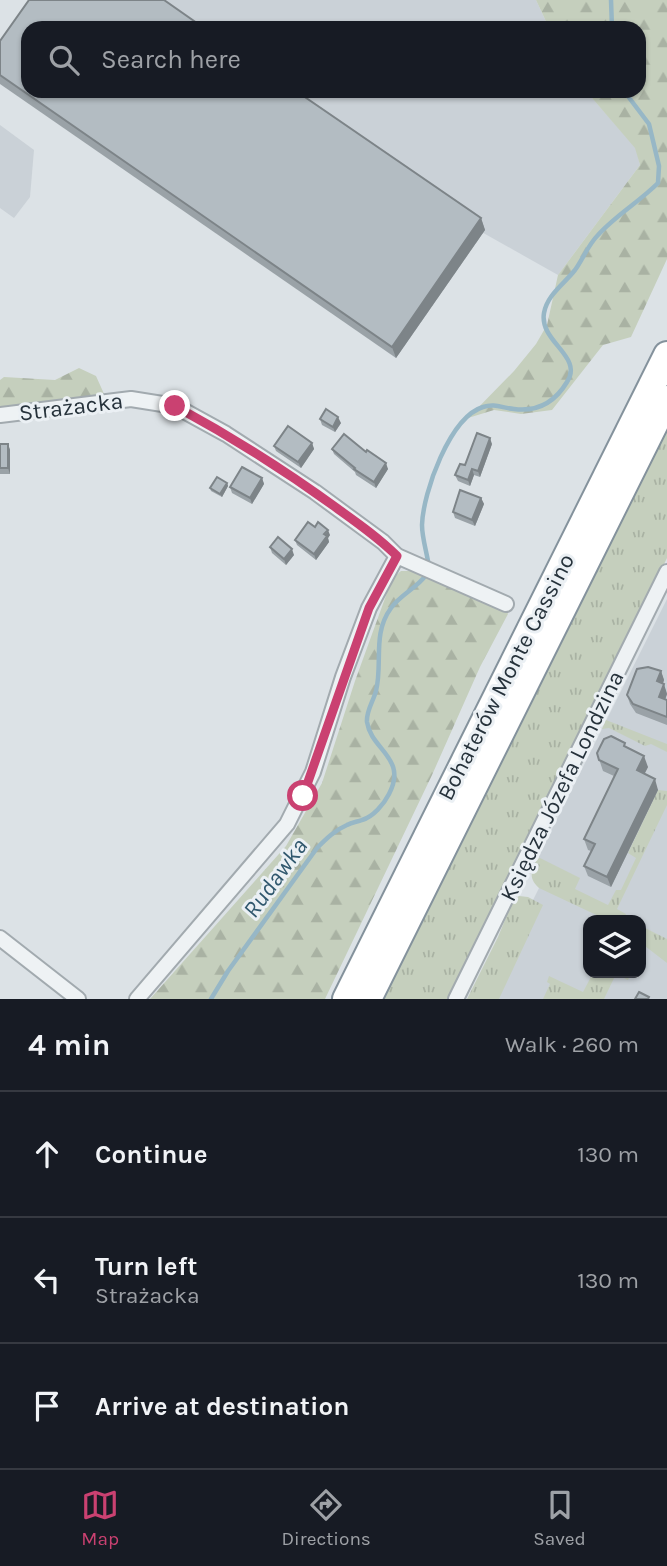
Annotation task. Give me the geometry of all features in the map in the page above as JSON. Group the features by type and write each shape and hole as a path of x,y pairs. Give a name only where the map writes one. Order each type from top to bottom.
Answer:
{"highway":[{"name":"Bohaterów Monte Cassino","path":"346,999 667,355"},
{"name":"Bohaterów Monte Cassino","path":"368,999 667,399"}],"street":[{"name":"Strażacka","path":"0,415 131,399 175,406 226,434 315,492 383,542 397,556 506,604"},
{"path":"137,999 287,824 313,772 343,677 369,608 397,556"},
{"name":"Księdza Józefa Londzina","path":"456,999 667,572"},
{"path":"0,938 78,999"}],"shaded area":[{"path":"115,0 536,0 546,21 144,21"},
{"path":"260,98 592,98 636,148 640,165 558,275 359,163"},
{"path":"0,125 34,150 30,197 14,218 0,208"},
{"path":"667,599 667,999 484,999 543,880 530,873"}],"green space":[{"path":"536,0 667,0 667,259 631,337 603,345 552,410 521,414 494,410 468,418 536,344 547,325 558,275 640,165 635,148 592,98 646,98 646,21 546,21"},
{"path":"79,368 96,376 105,396 0,409 0,380 4,377 55,380"},
{"path":"667,429 667,558 511,880 450,999 382,999"},
{"path":"401,571 417,571 506,609 508,614 480,667 432,775 325,999 150,999 286,846 322,783 392,579"},
{"path":"606,720 667,744 667,752 651,744 645,746 609,728 602,729"},
{"path":"658,790 667,791 667,805 617,909 626,915 596,915 539,888 533,880 532,873 538,857 580,878 575,889 608,905 616,890 621,890 636,858 628,853"},
{"path":"519,896 528,897 543,905 499,999 467,999 513,900"},
{"path":"646,928 667,939 667,963 646,947"},
{"path":"549,976 583,992 590,978 614,978 604,999 543,999 550,984 547,982"}],"building":[{"path":"29,0 164,0 194,21 21,21 21,90 0,75 0,41"},
{"path":"33,98 306,98 481,218 392,347"},
{"path":"326,409 338,417 333,427 320,419"},
{"path":"288,426 312,443 298,462 274,446"},
{"path":"477,433 490,438 478,471 472,469 468,480 455,475 460,464 465,465"},
{"path":"344,434 366,452 367,450 386,463 374,482 354,469 332,449"},
{"path":"0,444 8,444 8,468 0,468"},
{"path":"242,467 262,478 250,498 230,487"},
{"path":"217,477 227,483 220,494 210,488"},
{"path":"460,490 481,498 472,520 453,512"},
{"path":"308,522 315,527 318,522 328,530 324,534 327,536 314,554 295,540"},
{"path":"278,537 292,549 284,559 270,547"},
{"path":"648,667 661,671 657,681 664,684 659,697 667,700 667,717 633,704 627,695 637,669"},
{"path":"611,736 644,756 637,770 655,779 607,877 584,866 595,844 584,839 618,769 599,760 597,753 604,739"},
{"path":"639,992 649,997 648,999 635,999"}],"waterway":[{"name":"Rudawka","path":"611,0 612,21"},
{"name":"Rudawka","path":"429,567 422,530 424,511 433,476 449,440 471,414 483,407 530,409 545,404 562,389 571,373 570,364 544,323 546,307 552,295 575,270 598,235 658,183 659,166 649,124 629,98"},
{"name":"Rudawka","path":"211,999 228,971 317,848 339,829 370,816 389,794 394,782 394,771 387,755 370,732 367,722 378,680 380,638 385,618 391,608 426,575"}],"route":[{"path":"175,406 226,434 315,492 383,542 397,556 369,608 303,796"}]}
